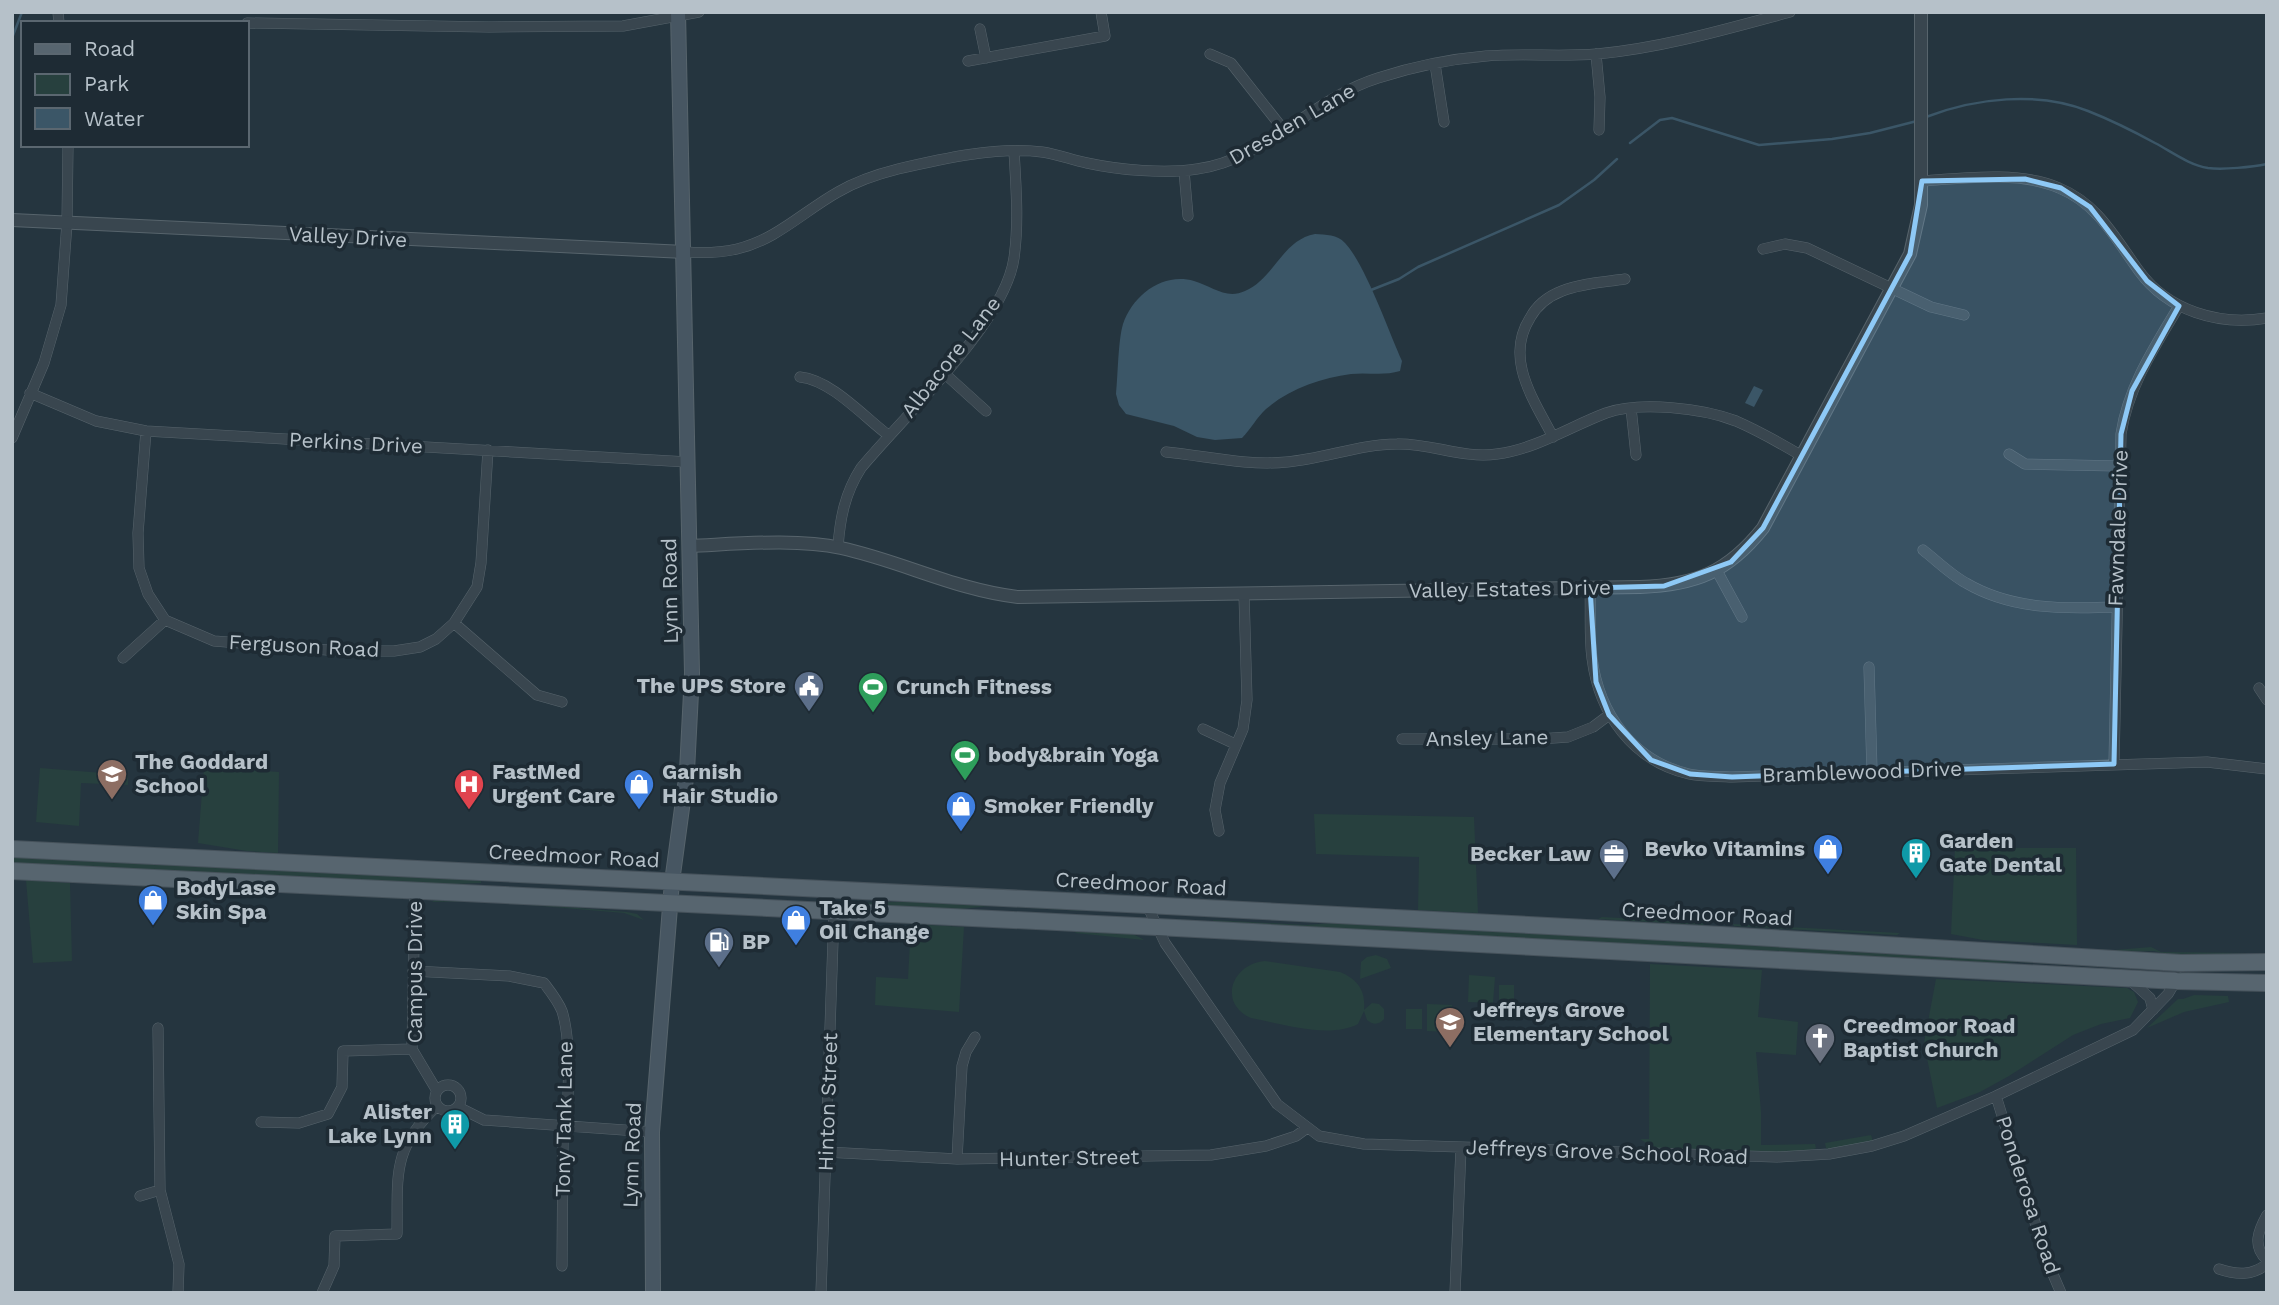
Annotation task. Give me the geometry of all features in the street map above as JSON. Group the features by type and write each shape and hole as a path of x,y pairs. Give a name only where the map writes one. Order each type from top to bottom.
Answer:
{"main road":[{"name":"Lynn Road","path":"653,1293 652,1132 670,903 690,731 692,621 678,14"},
{"name":"Creedmoor Road","path":"12,849 1721,935 2182,963 2267,962"},
{"name":"Creedmoor Road","path":"12,871 1157,927 2177,981 2267,983"}],"street":[{"path":"248,23 484,27 623,26 699,12"},
{"path":"968,61 1105,36 1101,12"},
{"name":"Dresden Lane","path":"685,252 740,248 773,234 838,191 895,170 1014,151 1041,152 1101,166 1184,171 1233,161 1353,87 1377,78 1436,64 1488,56 1596,54 1668,43 1790,12"},
{"name":"Valley Estates Drive","path":"690,546 800,544 838,547 894,562 954,583 998,595 1017,597 1664,586 1688,582 1717,571 1741,553 1763,528 1910,254 1921,205 1921,12"},
{"path":"980,29 986,58"},
{"path":"1210,54 1231,63 1283,129"},
{"path":"1596,54 1600,130"},
{"path":"1436,64 1444,122"},
{"path":"12,438 44,363 61,305 67,223 68,147"},
{"name":"Albacore Lane","path":"838,547 843,512 852,483 888,435 944,373 985,322 1005,290 1016,235 1014,151"},
{"path":"1184,171 1188,216"},
{"path":"1922,181 2025,179 2061,188 2090,207 2107,224 2147,281 2179,306 2204,316 2224,320 2267,318"},
{"name":"Valley Drive","path":"12,220 685,252"},
{"path":"1763,249 1785,244 1807,248 1931,307 1964,315"},
{"path":"1553,437 1521,370 1519,348 1525,326 1538,306 1551,296 1574,287 1625,279"},
{"name":"Fawndale Drive","path":"2114,764 2122,425 2129,398 2140,374 2179,306"},
{"path":"944,373 986,411"},
{"path":"800,377 812,378 825,385 888,435"},
{"name":"Perkins Drive","path":"30,393 96,421 146,431 688,462"},
{"path":"1166,452 1235,462 1269,463 1309,460 1370,446 1397,444 1428,445 1464,453 1493,455 1522,449 1608,412 1655,407 1724,417 1753,429 1802,456"},
{"path":"1631,408 1636,454"},
{"path":"123,658 164,620 148,594 139,568 138,533 146,431"},
{"name":"Ferguson Road","path":"164,620 214,641 340,651 394,652 428,643 454,623 477,585 481,563 488,450"},
{"path":"2009,454 2025,464 2119,466"},
{"path":"1923,550 1966,583 2010,602 2050,608 2116,607"},
{"path":"1717,571 1742,617"},
{"name":"Bramblewood Drive","path":"1590,588 1591,656 1596,682 1609,715 1629,740 1651,760 1690,774 1732,777 2207,762 2267,769"},
{"path":"1219,831 1215,810 1220,783 1243,729 1247,700 1244,594"},
{"path":"454,623 537,695 562,702"},
{"path":"1868,667 1872,771"},
{"path":"2259,688 2267,699"},
{"name":"Ansley Lane","path":"1402,739 1568,737 1592,727 1609,715"},
{"path":"1203,729 1236,744"},
{"name":"Campus Drive","path":"415,890 412,1049 437,1091"},
{"name":"Jeffreys Grove School Road","path":"1147,905 1165,943 1264,1088 1283,1110 1319,1136 1364,1144 1777,1157 1829,1154 1872,1146 1904,1136 1996,1096 2133,1030 2177,981 2182,963"},
{"name":"Hinton Street","path":"821,1293 834,911"},
{"name":"Tony Tank Lane","path":"413,971 509,976 544,983 561,1009 567,1039 562,1266"},
{"path":"2127,978 2150,998 2153,1010"},
{"path":"158,1028 160,1191 179,1264 178,1293"},
{"path":"957,1159 962,1066 975,1037"},
{"path":"261,1122 299,1123 328,1114 342,1087 343,1051 412,1049"},
{"path":"445,1085 455,1087 461,1097 458,1107 449,1112 437,1106 437,1091 445,1085"},
{"name":"Ponderosa Road","path":"1996,1096 2046,1258 2061,1293"},
{"path":"322,1293 334,1266 335,1236 397,1234 397,1176 401,1154 412,1133 437,1106"},
{"path":"458,1107 484,1120 652,1132"},
{"name":"Hunter Street","path":"827,1152 957,1159 1211,1155 1266,1146 1296,1136 1307,1128"},
{"path":"1455,1293 1461,1148"},
{"path":"140,1196 160,1191"},
{"path":"2219,1269 2235,1274 2252,1273 2267,1262 2257,1241 2258,1232 2267,1215"}],"highlighted area":[{"path":"2025,179 2061,188 2090,207 2147,281 2179,306 2132,391 2121,434 2114,764 1732,777 1690,774 1651,760 1609,715 1596,682 1590,588 1664,586 1731,562 1763,528 1910,254 1922,181"}],"green space":[{"path":"204,767 279,772 278,853 198,843"},
{"path":"40,768 128,775 128,785 81,783 79,826 36,822"},
{"path":"1314,814 1474,817 1478,913 1418,910 1419,857 1316,854"},
{"path":"1955,848 2076,848 2077,945 1983,940 1951,934"},
{"path":"12,856 481,878 481,883 429,885 12,864"},
{"path":"26,880 70,883 72,961 33,963"},
{"path":"455,898 627,912 637,914 644,920 624,913 481,901 432,902"},
{"path":"932,901 1082,908 1082,911 991,906 949,910 860,906 860,903"},
{"path":"1602,917 1709,923 1702,925 1598,919"},
{"path":"1213,920 1305,925 1351,922 2108,963 2108,967 2018,962 1966,965 1213,924"},
{"path":"911,924 964,927 959,1012 875,1005 876,977 908,979"},
{"path":"1733,924 1900,933 1897,935"},
{"path":"1078,930 1122,932 1144,940 1075,933"},
{"path":"2151,947 2161,952 2248,953 2175,956 2154,951 2115,950"},
{"path":"1376,955 1387,959 1391,968 1360,979 1361,962"},
{"path":"1265,961 1340,972 1359,986 1364,1010 1372,1003 1379,1004 1384,1009 1384,1019 1371,1023 1364,1011 1358,1024 1347,1028 1320,1030 1251,1018 1234,1004 1233,985 1244,969"},
{"path":"1650,964 1762,970 1758,1017 1798,1022 1796,1055 1756,1052 1761,1145 1815,1144 1816,1148 1766,1152 1689,1152 1656,1148 1640,1139 1649,1139"},
{"path":"1469,975 1495,977 1493,1003 1468,1002"},
{"path":"1936,979 2127,988 2134,992 2138,1002 2130,1018 2101,1024 2073,1035 1980,1092 1937,1108 1924,1043"},
{"path":"1499,985 1514,985 1514,1006 1499,1006"},
{"path":"2194,995 2228,996 2229,1002 2184,1012 2147,1028 2178,999"},
{"path":"1427,1004 1452,1005 1451,1032 1427,1031"},
{"path":"1406,1009 1422,1009 1422,1029 1406,1029"},
{"path":"1871,1135 1873,1141 1831,1150 1826,1148 1825,1143"}],"water":[{"path":"1315,234 1338,238 1353,253 1402,361 1400,371 1351,374 1306,386 1266,409 1242,438 1215,440 1197,437 1174,426 1126,414 1119,405 1116,394 1120,339 1128,313 1142,295 1161,283 1182,279 1225,293 1245,291 1264,278 1294,244"},
{"path":"1754,386 1763,390 1754,407 1745,403"}],"waterway":[{"path":"12,38 22,12"},
{"path":"1926,117 1986,101 2048,101 2069,105 2105,118 2201,166 2214,169 2267,164"},
{"path":"1630,143 1660,120 1672,118 1759,145 1832,139 1917,121"},
{"path":"1371,290 1559,205 1594,180 1617,159"}],"place":[{"name":"The UPS Store","path":"809,713"},
{"name":"Crunch Fitness","path":"873,714"},
{"name":"body&brain Yoga","path":"965,782"},
{"name":"The Goddard School","path":"112,801"},
{"name":"FastMed Urgent Care","path":"469,811"},
{"name":"Garnish Hair Studio","path":"639,811"},
{"name":"Smoker Friendly","path":"961,833"},
{"name":"Bevko Vitamins","path":"1828,876"},
{"name":"Garden Gate Dental","path":"1916,880"},
{"name":"Becker Law","path":"1614,881"},
{"name":"BodyLase Skin Spa","path":"153,927"},
{"name":"Take 5 Oil Change","path":"796,947"},
{"name":"BP","path":"719,969"},
{"name":"Jeffreys Grove Elementary School","path":"1450,1049"},
{"name":"Creedmoor Road Baptist Church","path":"1820,1065"},
{"name":"Alister Lake Lynn","path":"455,1151"}]}
